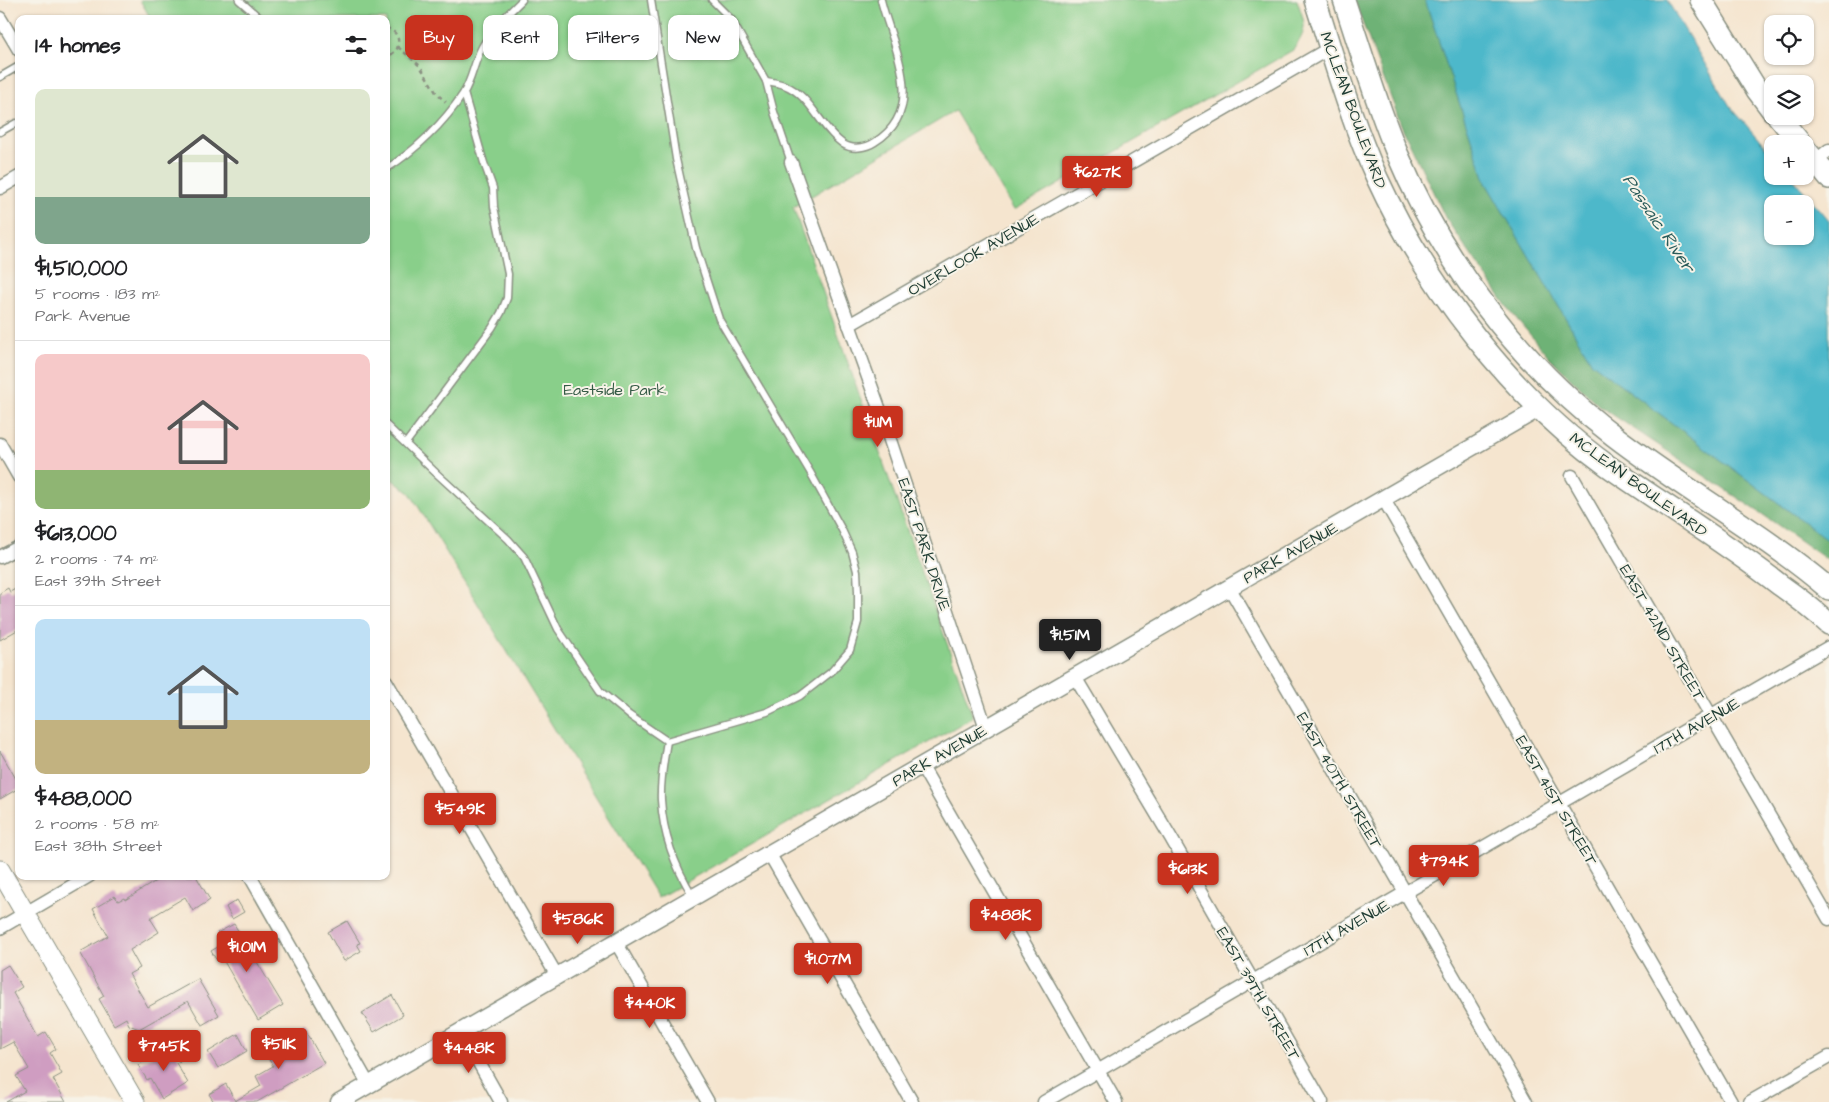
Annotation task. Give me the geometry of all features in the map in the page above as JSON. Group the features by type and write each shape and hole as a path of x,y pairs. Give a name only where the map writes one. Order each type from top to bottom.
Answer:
{"main road":[{"name":"MCLEAN BOULEVARD","path":"1315,0 1367,152 1389,203 1414,250 1475,336 1540,408 1579,443 1607,465 1755,565 1829,624"},
{"name":"MCLEAN BOULEVARD","path":"1344,0 1387,130 1410,181 1449,253 1497,319 1552,380 1590,416 1642,457 1792,560 1829,589"},
{"path":"1701,0 1764,99"},
{"path":"1785,125 1793,135"},
{"path":"1816,153 1829,178"},
{"path":"0,870 135,1102"}],"street":[{"path":"0,18 15,43"},
{"name":"OVERLOOK AVENUE","path":"850,325 1330,48"},
{"name":"EAST PARK DRIVE","path":"791,162 883,419 986,728"},
{"path":"0,188 15,179"},
{"name":"PARK AVENUE","path":"339,1102 1540,408"},
{"path":"0,444 15,470"},
{"name":"EAST 42ND STREET","path":"1572,476 1829,919"},
{"name":"EAST 41ST STREET","path":"1384,498 1731,1102"},
{"path":"0,557 15,548"},
{"name":"EAST 40TH STREET","path":"1229,587 1526,1102"},
{"name":"17TH AVENUE","path":"1044,1102 1829,647"},
{"name":"EAST 39TH STREET","path":"1075,677 1171,838 1322,1102"},
{"path":"392,702 557,976"},
{"path":"921,765 1116,1102"},
{"path":"769,853 912,1102"},
{"path":"0,928 83,880"},
{"path":"252,880 369,1085"},
{"path":"616,942 708,1102"},
{"path":"461,1032 501,1102"},
{"path":"1750,1102 1829,1057"}],"lane":[{"path":"239,0 256,15"},
{"path":"390,166 405,157 418,145 452,109 464,93 482,48 494,30 522,0"},
{"path":"651,0 676,159 696,248 719,319 835,515 852,552 857,571 858,591 858,622 850,650 831,672 800,696 767,712 667,741"},
{"path":"712,0 731,20 766,81 791,162"},
{"path":"766,81 784,85 801,95 830,131 848,147 863,147 881,138 894,126 902,108 904,89 902,70 881,0"},
{"path":"0,78 15,69"},
{"path":"406,443 492,328 507,298 508,274 494,207 493,188 464,93"},
{"path":"0,132 15,124"},
{"path":"390,429 508,539 524,557 558,630 600,691 629,715 667,741"},
{"path":"667,741 661,799 664,823 682,878 694,897"}],"path":[{"path":"390,30 397,37 398,47 390,56"},
{"path":"398,47 420,66 433,89 452,109"}],"green space":[{"name":"Eastside Park","path":"140,0 1297,0 1302,15 1304,26 1302,36 1293,50 1014,210 955,111 793,207 973,717 658,898 410,493 390,478 390,15 149,15"},
{"path":"1354,0 1425,0 1486,183 1592,363 1829,541 1829,561 1598,405 1550,358 1510,311 1446,219 1402,127"}],"water":[{"name":"Passaic River","path":"1425,0 1667,0 1730,106 1764,146 1764,185 1799,185 1807,195 1764,195 1764,245 1814,245 1814,203 1829,221 1829,541 1592,363 1486,183"}],"building":[{"path":"8,588 10,592 15,589 15,631 0,640 0,593"},
{"path":"0,751 15,777 15,790 0,799"},
{"path":"158,880 198,880 210,900 193,911 185,897 150,918 159,932 130,950 140,968 129,974 148,1007 198,979 219,1015 202,1025 188,1001 139,1029 129,1025 126,1018 114,1025 99,999 104,996 80,952 108,936 93,909 115,896 118,901 124,898 125,900"},
{"path":"237,900 244,912 232,919 226,907"},
{"path":"347,921 360,943 357,944 361,951 344,961 328,932"},
{"path":"234,924 283,1005 258,1020 222,958 217,961 211,951 223,944 217,933"},
{"path":"8,965 22,987 13,993 38,1037 46,1032 56,1049 50,1053 62,1074 53,1079 66,1102 6,1102 25,1091 16,1076 29,1069 13,1042 0,1049 0,970"},
{"path":"392,995 403,1015 374,1032 362,1013"},
{"path":"305,1030 324,1063 257,1102 214,1102 209,1094 226,1084 235,1101 261,1086 256,1076 273,1066 266,1055 286,1044 285,1041"},
{"path":"238,1034 247,1051 218,1068 208,1052"},
{"path":"171,1045 180,1061 176,1063 188,1083 162,1099 150,1078 147,1080 138,1065"}]}
